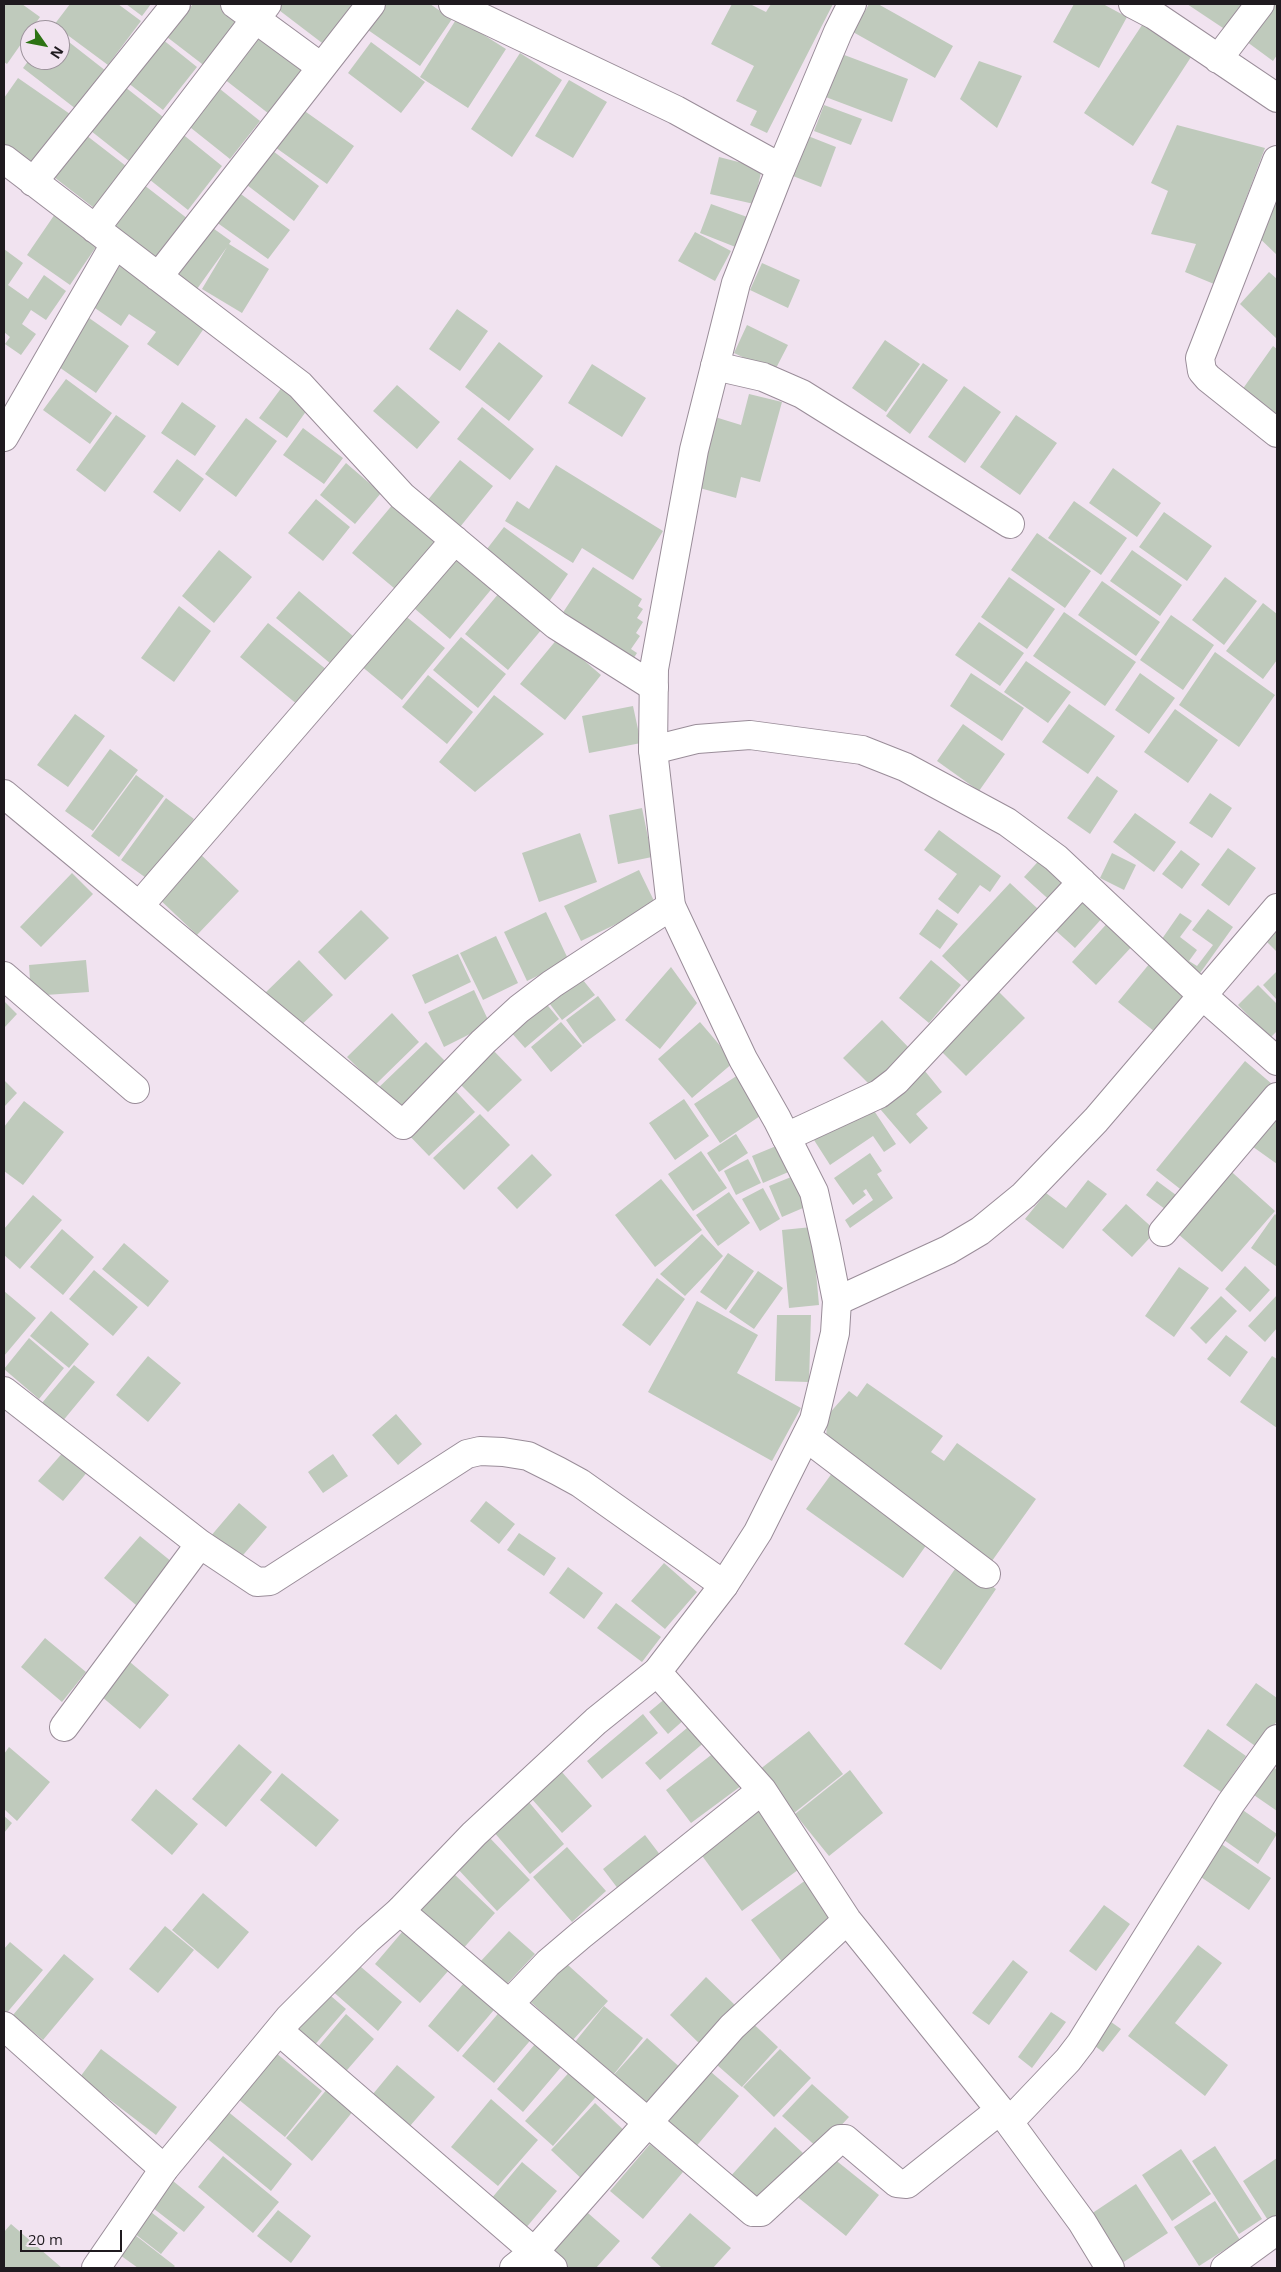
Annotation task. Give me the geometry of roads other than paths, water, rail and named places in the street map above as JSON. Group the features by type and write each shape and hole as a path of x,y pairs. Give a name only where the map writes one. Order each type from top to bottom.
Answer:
{"street":[{"path":"34,182 176,4"},
{"path":"235,4 262,12 321,67"},
{"path":"158,278 371,4"},
{"path":"453,4 676,110 781,168"},
{"path":"96,2268 164,2169 289,2018 361,1946 400,1912 474,1834 596,1722 657,1672 724,1585 758,1532 814,1420 835,1332 837,1301 814,1192 743,1059 671,906 653,750 654,669 694,450 736,283 781,168 838,32 852,4"},
{"path":"1133,4 1154,15 1277,98"},
{"path":"1218,59 1260,4"},
{"path":"4,437 105,237 262,12"},
{"path":"4,159 300,385 402,496 556,625 654,687"},
{"path":"1276,431 1208,378 1202,371 1200,358 1277,160"},
{"path":"716,366 763,377 802,394 1010,524"},
{"path":"139,906 455,540"},
{"path":"653,750 697,740 750,735 862,750 905,767 1007,822 1056,858 1202,996 1277,1061"},
{"path":"4,794 403,1125 483,1042 519,1009 552,984 671,906"},
{"path":"786,1138 879,1094 896,1081 1082,882"},
{"path":"837,1301 948,1250 980,1231 1024,1195 1096,1120 1277,908"},
{"path":"4,976 135,1089"},
{"path":"1163,1232 1277,1097"},
{"path":"4,1391 200,1544 251,1580 257,1582 270,1581 467,1454 480,1451 528,1456 580,1483 724,1585"},
{"path":"806,1437 986,1574"},
{"path":"64,1727 200,1544"},
{"path":"657,1672 762,1790 847,1920 1005,2116 1082,2222 1110,2268"},
{"path":"400,1912 751,2210 757,2213 761,2212 840,2139 845,2139 897,2183 907,2184 1005,2116 1068,2060 1231,1803 1277,1739"},
{"path":"509,2004 548,1963 580,1935 762,1790"},
{"path":"279,2031 534,2263 649,2123 732,2027 847,1920"},
{"path":"4,2026 164,2169"},
{"path":"1225,2268 1277,2230"}]}
